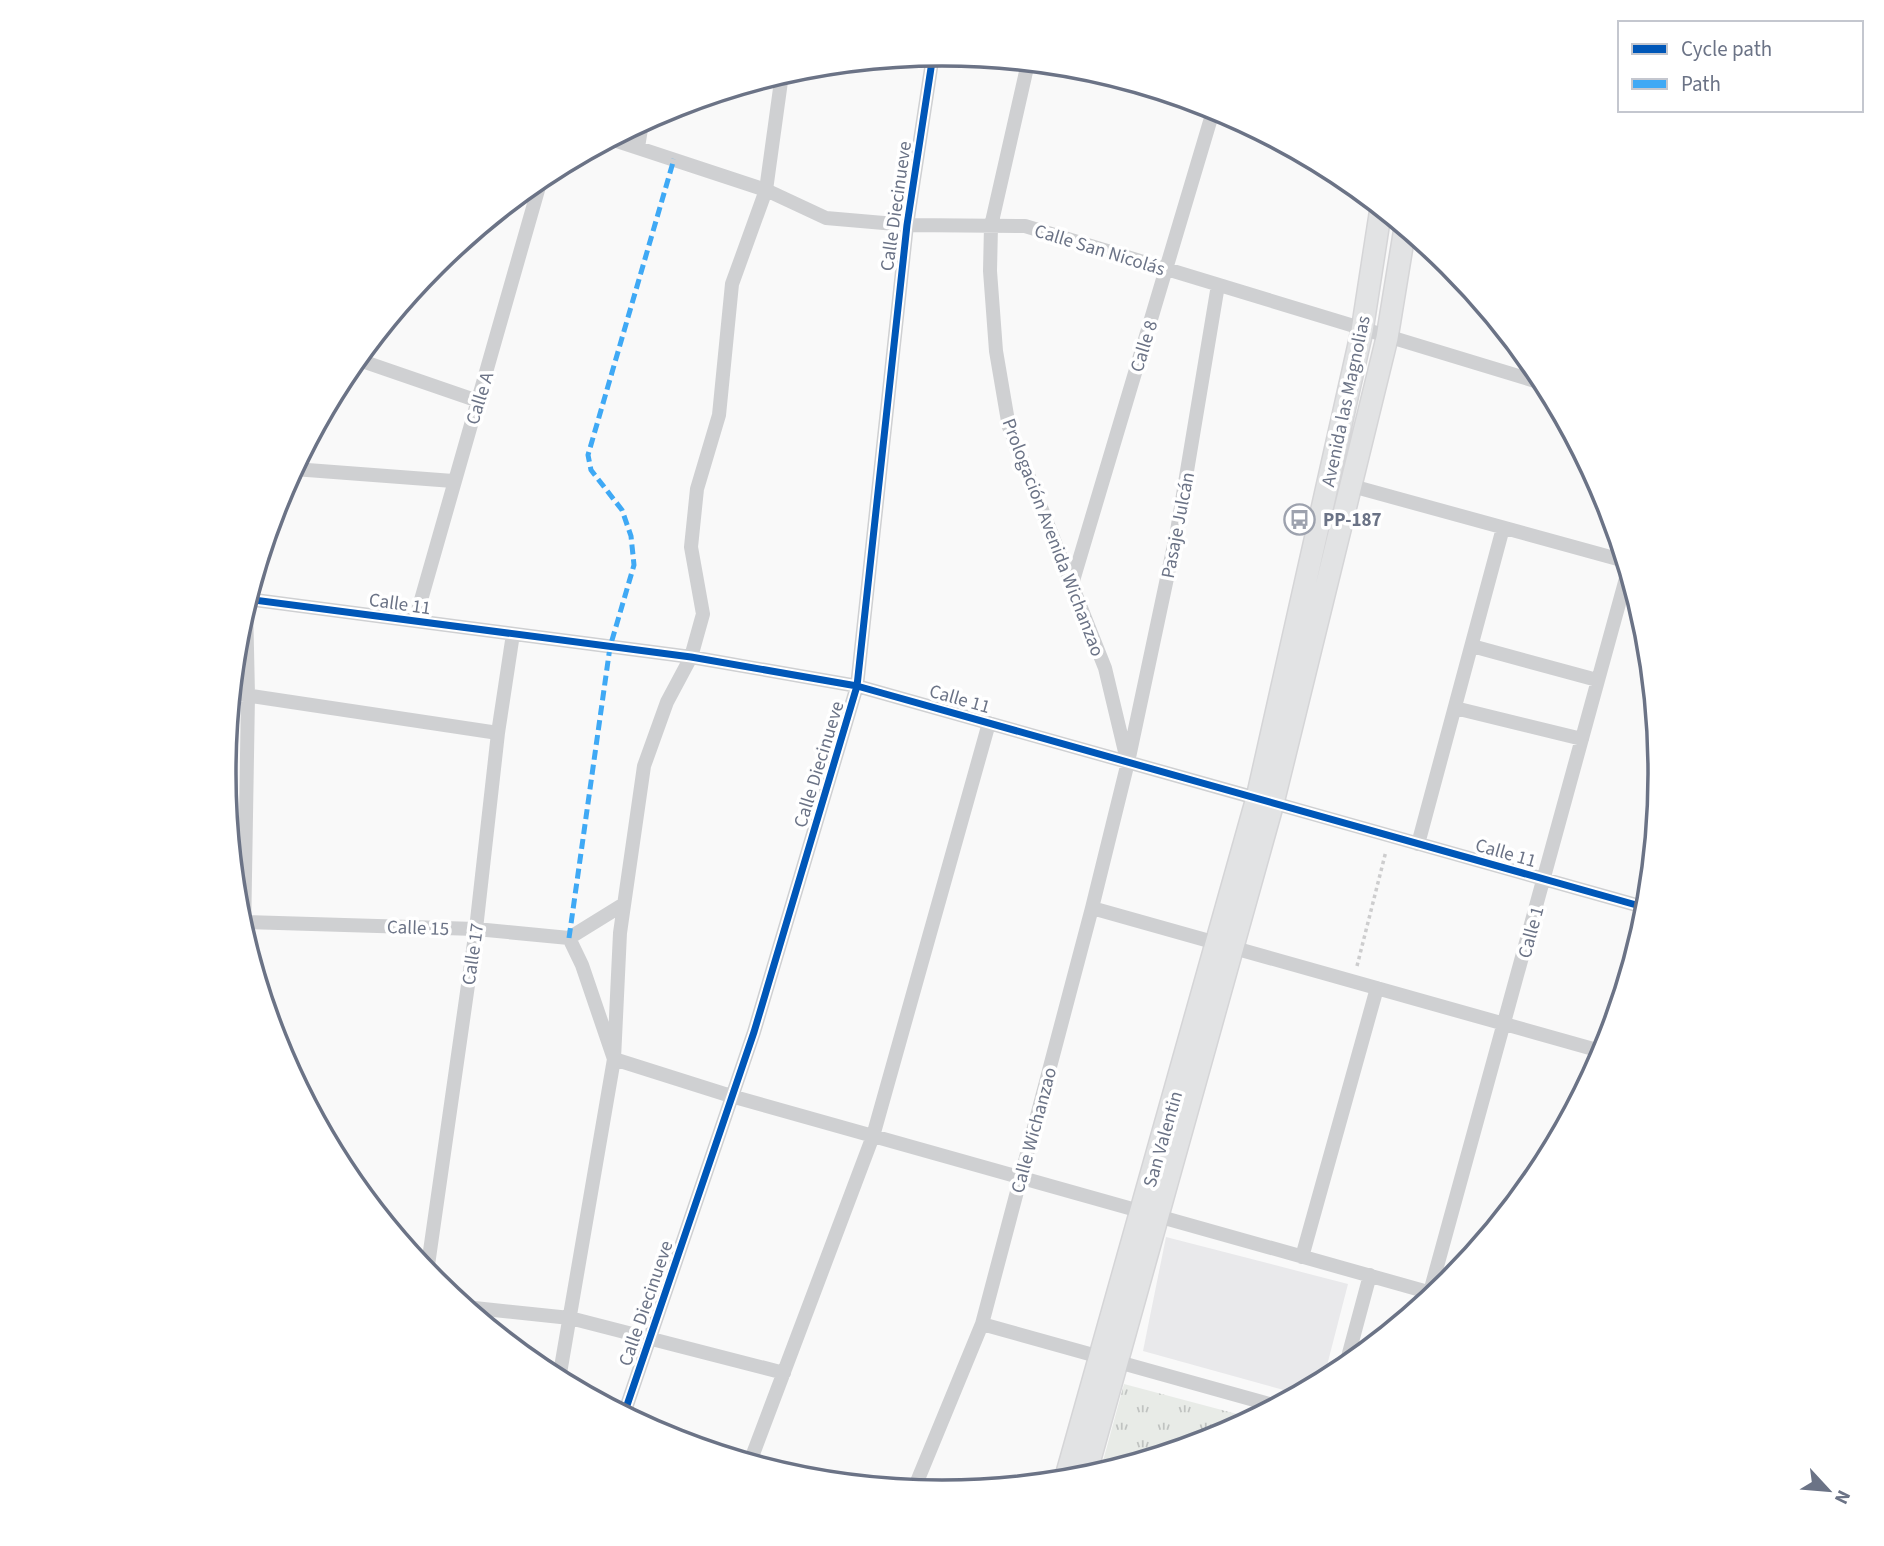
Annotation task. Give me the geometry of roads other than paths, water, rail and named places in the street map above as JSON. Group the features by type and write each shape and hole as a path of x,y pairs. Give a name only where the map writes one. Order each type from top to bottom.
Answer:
{"main road":[{"name":"Avenida las Magnolias","path":"1265,800 1362,331 1379,218"},
{"name":"Avenida las Magnolias","path":"1265,800 1352,486 1387,338 1403,238"},
{"name":"San Valentin","path":"1069,1468 1109,1358 1265,800"},
{"name":"San Valentin","path":"1088,1464 1109,1358"}],"street":[{"name":"Calle Diecinueve","path":"627,1405 754,1032 857,686 907,225 931,66"},
{"name":"Prologación Avenida Wichanzao","path":"1026,72 991,226 989,271 996,351 1009,428 1105,668 1128,762"},
{"path":"561,1368 614,1059 624,904 644,765 667,702 691,657 703,614 691,547 697,489 719,415 732,284 766,190 780,86"},
{"name":"Calle 8","path":"1072,584 1211,119"},
{"path":"638,147 640,134"},
{"name":"Calle San Nicolás","path":"623,143 766,190 826,218 907,225 1026,226 1362,331 1528,379"},
{"name":"Calle A","path":"415,621 537,195"},
{"name":"Pasaje Julcán","path":"1128,762 1177,531 1218,285"},
{"path":"367,363 478,401"},
{"path":"304,469 453,481"},
{"path":"1352,486 1615,558"},
{"path":"1418,844 1503,528"},
{"name":"Calle 1","path":"1437,1277 1623,588"},
{"name":"Calle 11","path":"257,602 691,657 857,686 1636,905"},
{"name":"Calle 17","path":"428,1258 476,929 498,733 513,634"},
{"path":"244,879 247,645"},
{"path":"1472,646 1597,680"},
{"path":"241,694 498,733"},
{"path":"1455,708 1582,739"},
{"path":"753,1453 873,1136 989,723"},
{"name":"Calle Wichanzao","path":"918,1479 982,1324 1128,762"},
{"path":"614,1059 582,965 569,938 624,904"},
{"path":"1092,908 1592,1049"},
{"name":"Calle 15","path":"253,928 476,929 569,938"},
{"path":"1302,1257 1377,988"},
{"path":"614,1059 731,1096 1020,1179 1423,1290"},
{"path":"1350,1349 1370,1275"},
{"path":"482,1309 570,1318 784,1373"},
{"path":"982,1324 1263,1402"}],"place":[{"name":"PP-187","path":"1300,519"}]}
